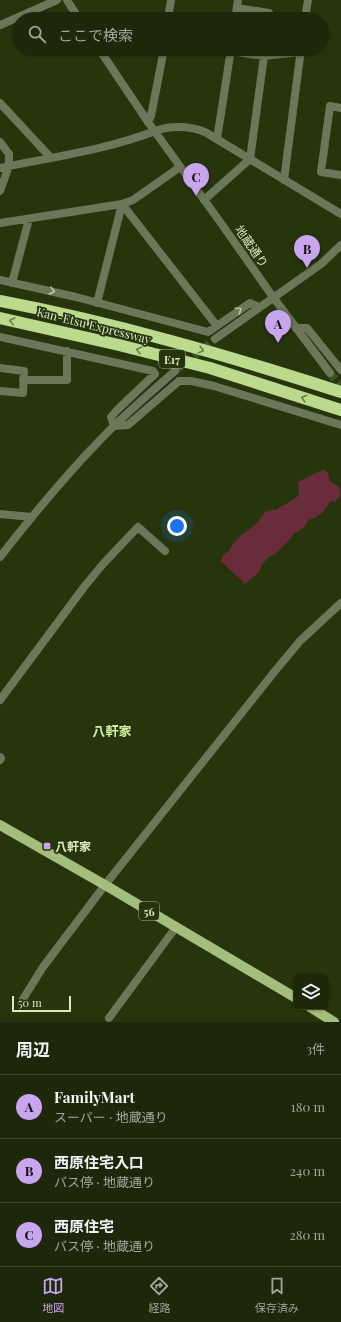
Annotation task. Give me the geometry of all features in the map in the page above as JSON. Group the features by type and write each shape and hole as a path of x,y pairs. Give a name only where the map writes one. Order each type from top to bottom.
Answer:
{"highway":[{"name":"Kan-Etsu Expressway","path":"0,301 33,307 125,329 214,353 341,392"},
{"name":"Kan-Etsu Expressway","path":"0,318 90,338 210,368 341,410"}],"main road":[{"name":"56","path":"0,825 293,996"},
{"path":"315,1010 334,1022"}],"street":[{"path":"30,12 57,0"},
{"path":"67,0 75,12"},
{"path":"169,12 171,0"},
{"path":"306,12 308,0"},
{"path":"238,4 266,12"},
{"path":"0,25 12,20"},
{"name":"地蔵通り","path":"104,56 180,167 273,297 330,373"},
{"path":"148,122 151,116 163,56"},
{"path":"217,138 230,56"},
{"path":"204,200 250,159 264,56"},
{"path":"284,180 299,56"},
{"path":"0,104 51,158"},
{"path":"341,108 330,106 320,172 341,175"},
{"path":"0,168 119,142 164,128 194,129 205,132 217,138 341,214"},
{"path":"0,142 9,154 9,166 0,191"},
{"path":"0,223 122,204 133,200 180,167"},
{"path":"97,303 122,204"},
{"path":"122,204 217,326"},
{"path":"12,282 29,218"},
{"path":"215,339 321,264 341,246"},
{"path":"0,280 139,313 204,332 208,332 250,303 258,308"},
{"path":"296,328 307,328 341,370"},
{"path":"0,337 153,371 155,374 111,417 114,426"},
{"path":"23,380 67,380 67,351"},
{"path":"0,368 24,371 23,393 0,391"},
{"path":"0,557 44,502 114,426 175,371"},
{"path":"114,426 128,425 179,381 190,381 214,386 341,425"},
{"path":"0,514 32,517"},
{"path":"0,700 84,587 103,564 138,527 165,551"},
{"path":"23,998 43,967 105,885 300,641 341,604"},
{"path":"109,1018 176,927"}],"shaded area":[{"path":"324,470 328,473 330,482 335,484 340,490 340,496 336,501 330,502 323,512 315,518 308,520 305,526 294,533 275,554 269,557 263,563 259,572 245,584 221,561 223,555 229,551 239,537 256,524 265,512 276,510 299,495 298,482"}],"tunnel":[{"path":"175,371 215,339"},
{"path":"330,373 341,388"}],"place":[{"name":"西原住宅","path":"196,196"},
{"name":"西原住宅入口","path":"307,268"},
{"name":"FamilyMart","path":"278,343"},
{"name":"八軒家","path":"47,846"}],"district":[{"name":"八軒家","path":"112,730"}]}
